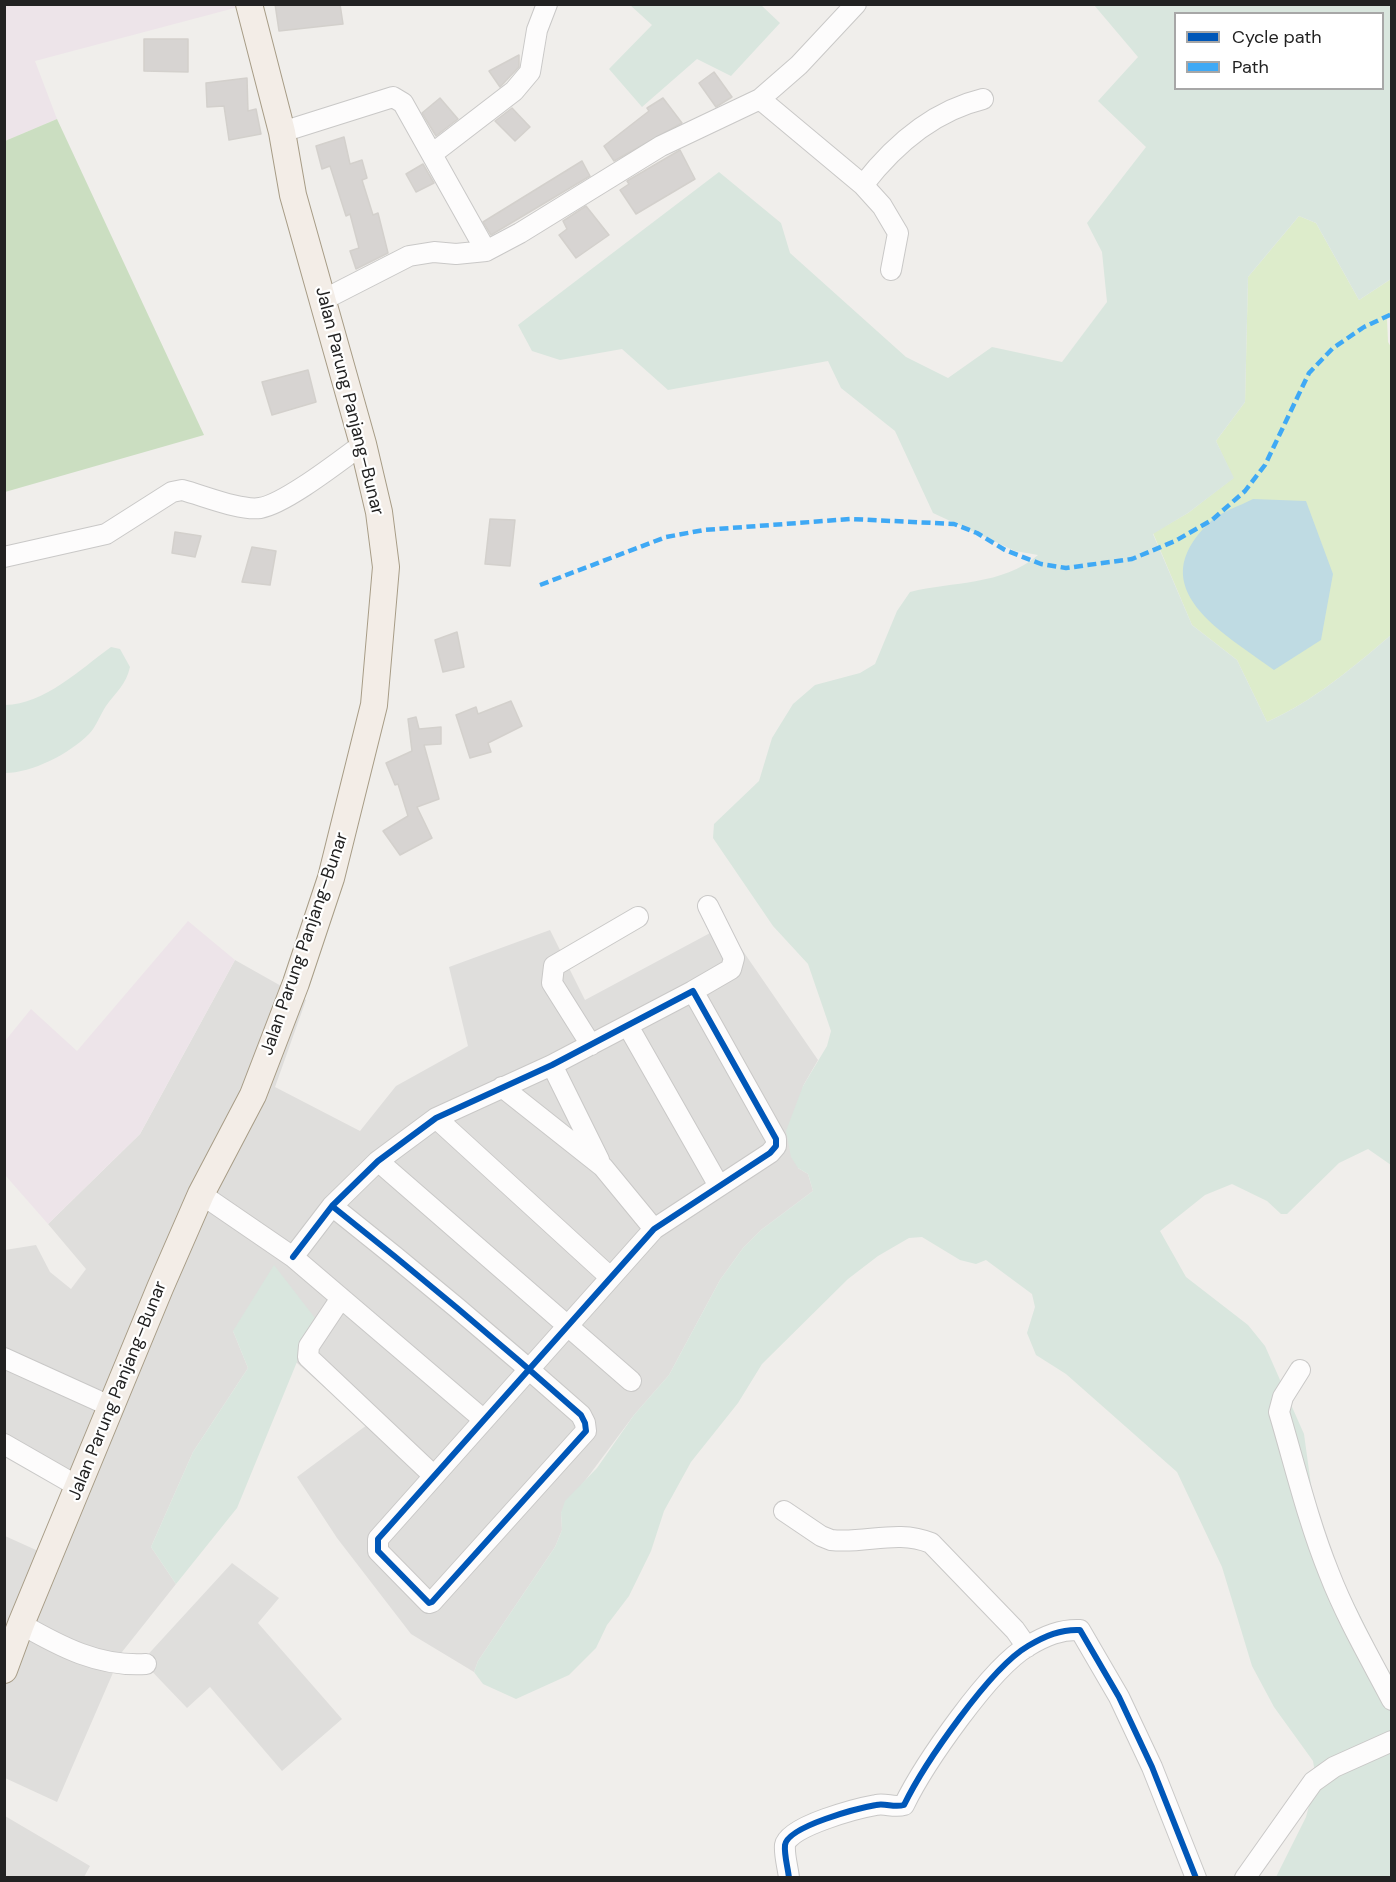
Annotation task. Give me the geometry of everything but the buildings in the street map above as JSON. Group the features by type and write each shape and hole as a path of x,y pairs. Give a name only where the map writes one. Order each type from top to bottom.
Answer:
{"main road":[{"name":"Jalan Parung Panjang–Bunar","path":"4,1670 21,1624 201,1194 253,1095 296,983 331,878 373,713 386,567 379,513 363,444 293,195 282,132 249,4"}],"street":[{"path":"432,154 514,91 530,72 537,30 547,4"},
{"path":"323,300 409,256 434,252 456,254 486,251 661,146 760,99 799,65 856,4"},
{"path":"282,132 393,97 403,103 486,251"},
{"path":"760,99 863,185 882,206 898,233 891,270"},
{"path":"863,185 895,148 917,130 956,106 983,99"},
{"path":"4,557 106,534 172,492 182,490 247,508 261,508 308,483 363,444"},
{"path":"293,1257 332,1206 378,1161 436,1118 552,1065 731,969 735,958 708,906"},
{"path":"591,1045 552,983 554,966 638,917"},
{"path":"332,1206 420,1275 529,1369 581,1415 585,1423 586,1431 435,1600 429,1603 378,1551 376,1545 378,1539 484,1420 529,1369 568,1325 610,1277 654,1229 770,1153 776,1146 776,1138 693,991"},
{"path":"628,1026 719,1186"},
{"path":"552,1065 603,1167"},
{"path":"502,1087 603,1167 654,1229"},
{"path":"436,1118 610,1277"},
{"path":"378,1161 631,1381"},
{"path":"201,1194 293,1257 484,1420"},
{"path":"341,1298 309,1346 308,1357 434,1476"},
{"path":"4,1358 112,1407"},
{"path":"1300,1370 1283,1396 1280,1412 1328,1572 1346,1614 1392,1700"},
{"path":"4,1444 79,1487"},
{"path":"784,1511 821,1536 831,1540 842,1541 897,1535 919,1538 931,1543 1015,1630 1027,1647"},
{"path":"21,1624 64,1648 92,1659 128,1665 146,1664"},
{"path":"789,1878 785,1844 790,1836 807,1826 857,1809 880,1804 896,1807 903,1805 920,1773 999,1671 1027,1647 1064,1629 1080,1630 1119,1697 1152,1767 1196,1878"},
{"path":"1245,1878 1313,1782 1334,1767 1392,1741"}],"shaded area":[{"path":"5,5 246,5 35,61 57,119 5,141"},
{"path":"630,5 761,5 780,23 731,76 697,59 642,107 609,69 652,25"},
{"path":"1094,5 1391,5 1391,279 1359,300 1316,223 1299,216 1248,277 1245,402 1216,441 1234,478 1188,513 1153,534 1192,625 1237,660 1267,722 1316,694 1391,635 1391,1165 1368,1149 1339,1163 1287,1214 1281,1214 1267,1201 1232,1184 1205,1195 1160,1231 1186,1277 1248,1325 1265,1346 1304,1434 1315,1514 1334,1563 1388,1672 1391,1684 1391,1877 1276,1877 1306,1817 1316,1779 1313,1761 1274,1707 1252,1666 1222,1567 1177,1472 1066,1374 1036,1355 1027,1333 1035,1307 1032,1294 986,1260 976,1264 960,1260 922,1237 909,1238 878,1256 848,1279 762,1364 738,1403 691,1462 664,1511 651,1551 629,1596 607,1625 596,1648 569,1675 516,1699 483,1684 474,1672 478,1661 555,1547 562,1530 561,1513 565,1501 597,1468 634,1415 669,1375 720,1280 743,1248 761,1230 813,1191 808,1174 798,1168 791,1157 786,1131 803,1086 827,1046 831,1031 808,964 773,926 713,838 714,824 759,781 772,738 793,704 815,685 860,673 875,664 897,611 910,592 993,577 1024,565 1038,555 1015,551 933,513 895,431 841,388 828,361 668,390 622,349 560,360 532,351 518,325 719,172 781,223 790,253 906,357 948,378 992,347 1062,362 1107,302 1102,252 1087,223 1146,147 1098,101 1138,57"},
{"path":"111,647 120,649 130,667 123,684 91,731 71,749 50,761 27,770 5,773 5,705 34,699 48,692"},
{"path":"188,921 235,960 140,1134 48,1224 5,1175 5,1041 31,1009 77,1051"},
{"path":"725,925 818,1060 803,1086 798,1168 808,1174 813,1191 761,1230 743,1248 720,1280 669,1375 634,1415 561,1513 562,1530 555,1547 478,1661 474,1672 411,1634 337,1538 297,1477 367,1425 297,1363 233,1331 248,1368 193,1452 151,1547 176,1584 122,1652 57,1802 5,1778 5,1536 56,1559 84,1493 5,1444 5,1250 36,1245 50,1272 71,1289 86,1269 48,1224 140,1134 235,960 306,1000 275,1087 360,1131 396,1086 468,1046 449,967 550,930 585,1000"},
{"path":"274,1265 315,1318 237,1508 176,1584 151,1547 193,1452 248,1368 233,1331"},
{"path":"232,1563 279,1598 258,1623 342,1719 282,1771 210,1687 187,1708 142,1661"},
{"path":"5,1816 90,1866 84,1877 5,1877"}],"green space":[{"path":"57,119 204,435 5,492 5,141"},
{"path":"1299,216 1316,223 1359,300 1391,279 1391,315 1387,318 1388,342 1392,349 1391,635 1316,694 1267,722 1237,660 1192,625 1153,533 1188,513 1233,478 1216,441 1245,402 1248,277"}],"water":[{"path":"1253,499 1306,501 1333,574 1321,640 1274,670 1213,625 1197,607 1186,589 1183,569 1190,547 1213,519"}],"marked path":[{"path":"540,585 666,537 704,530 851,519 954,524 977,533 1005,550 1041,564 1066,568 1132,559 1175,541 1212,520 1245,491 1265,465 1309,373 1333,348 1364,327 1392,314"}],"cycle path":[{"path":"293,1257 332,1206 378,1161 436,1118 552,1065 693,991 776,1139 776,1146 770,1153 654,1229 378,1539 378,1551 429,1603 586,1431 585,1423 581,1415 551,1388 520,1362 489,1335 396,1257 332,1206"},
{"path":"789,1878 785,1849 789,1838 798,1831 841,1814 876,1805 904,1805 942,1742 995,1674 1028,1646 1053,1634 1073,1630 1080,1630 1119,1697 1152,1767 1196,1878"}]}
